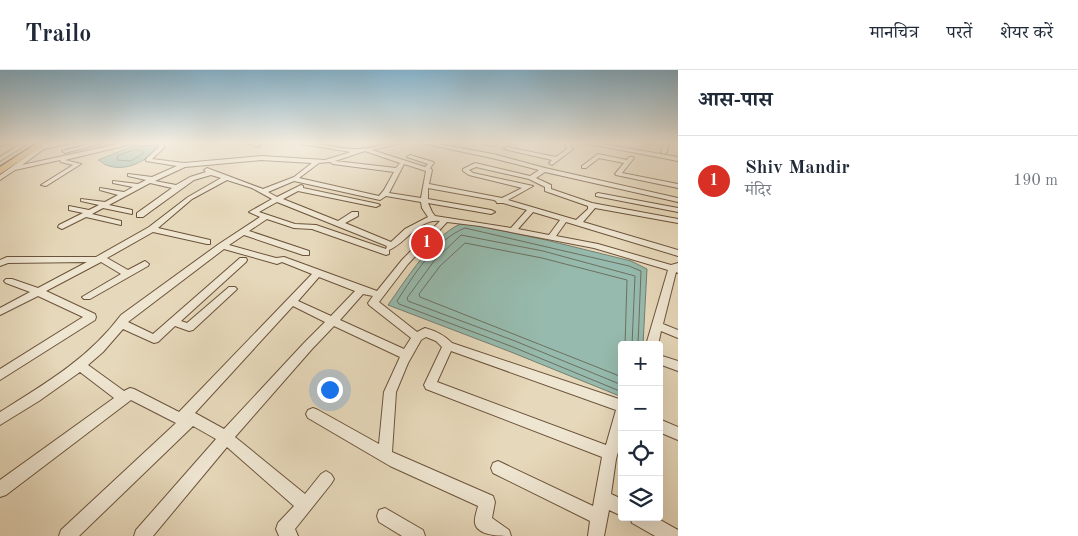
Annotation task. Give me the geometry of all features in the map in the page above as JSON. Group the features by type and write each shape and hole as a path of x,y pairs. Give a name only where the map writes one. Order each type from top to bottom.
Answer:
{"street":[{"path":"0,178 9,164"},
{"path":"44,185 77,164"},
{"path":"175,164 201,164 211,173 392,244"},
{"path":"262,192 293,179 316,164"},
{"path":"341,164 396,170"},
{"path":"293,179 380,198 385,194 396,170 401,164"},
{"path":"409,164 427,169"},
{"path":"427,169 431,164"},
{"path":"521,164 678,200"},
{"path":"480,224 500,200 527,187 551,164"},
{"path":"584,167 588,164"},
{"path":"627,164 618,174 678,186"},
{"path":"62,227 138,186 184,165"},
{"path":"527,187 471,174 465,170 475,166 534,180 548,186 547,190 591,205 678,221"},
{"path":"427,169 429,170 424,202 428,214 433,218"},
{"path":"140,215 179,188 204,174 211,173"},
{"path":"130,175 179,188"},
{"path":"0,312 101,259 152,229 190,198 226,178"},
{"path":"159,183 170,179"},
{"path":"115,182 138,186"},
{"path":"311,183 253,212 294,226 313,227 384,254 392,244 408,231 433,218 480,224 595,246 676,267 653,341"},
{"path":"427,186 500,200 678,253"},
{"path":"102,189 125,194"},
{"path":"297,189 376,205"},
{"path":"385,194 491,212"},
{"path":"598,195 678,210"},
{"path":"83,200 129,212"},
{"path":"578,222 592,209 591,205"},
{"path":"72,208 118,223"},
{"path":"515,228 531,209"},
{"path":"340,223 355,214"},
{"path":"0,419 96,353 126,318 222,246 265,217"},
{"path":"551,238 565,218"},
{"path":"417,336 373,303 405,262 446,219"},
{"path":"152,229 207,242"},
{"path":"242,232 306,253"},
{"path":"222,246 277,261 281,259 319,272 361,290 379,295"},
{"path":"0,263 7,260 101,259 129,274"},
{"path":"122,324 154,339 243,260"},
{"path":"87,296 145,264"},
{"path":"67,536 184,421 319,272"},
{"path":"0,375 91,317 37,291 9,281"},
{"path":"173,322 189,328 232,289"},
{"path":"142,536 225,437 308,344 346,308 361,290"},
{"path":"292,302 406,355"},
{"path":"658,326 678,334"},
{"path":"385,455 390,392 406,355 417,336 425,332 440,338 448,346 618,405"},
{"path":"448,346 430,386 610,453"},
{"path":"663,360 678,366"},
{"path":"79,365 123,397"},
{"path":"0,490 130,393 184,421 194,419 225,437 306,505"},
{"path":"314,414 385,455 449,487 487,502 484,522 504,536"},
{"path":"596,536 610,453 618,425"},
{"path":"663,427 678,434"},
{"path":"498,468 599,517"},
{"path":"290,536 284,529 326,479"},
{"path":"602,498 618,506"},
{"path":"384,516 417,536"},
{"path":"645,521 672,536"}],"water":[{"path":"103,164 136,164 121,167"},
{"path":"465,223 546,240 631,261 647,269 643,341 618,341 618,395 388,305 433,245 455,227"}],"place":[{"name":"Shiv Mandir","path":"427,243"}]}
